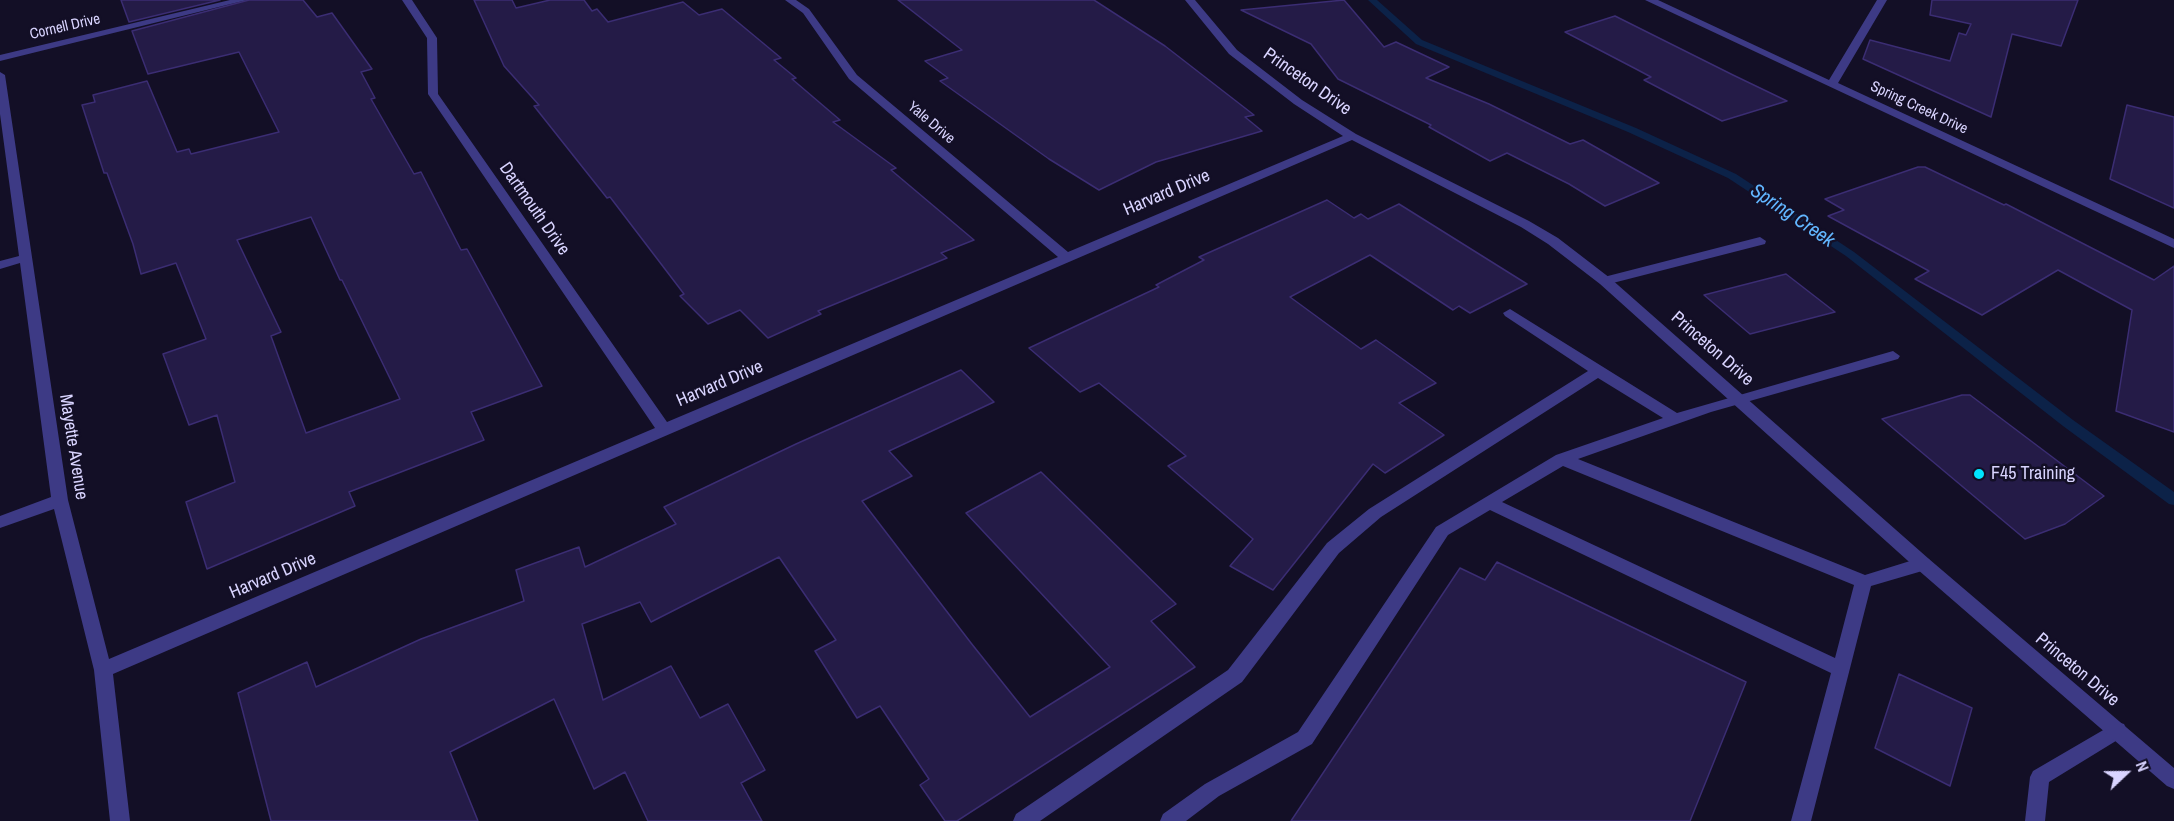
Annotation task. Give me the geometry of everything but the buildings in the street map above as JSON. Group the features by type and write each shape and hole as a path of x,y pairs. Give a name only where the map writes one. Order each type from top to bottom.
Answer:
{"street":[{"name":"Cornell Drive","path":"0,58 242,0"},
{"name":"Dartmouth Drive","path":"407,0 432,38 433,94 664,429"},
{"name":"Yale Drive","path":"790,0 806,11 853,77 1066,257"},
{"name":"Princeton Drive","path":"1190,0 1221,39 1251,67 1298,102 1352,136 1508,214 1553,241 1605,281 1923,564 2174,780"},
{"name":"Spring Creek Drive","path":"1650,0 2174,244"},
{"path":"1832,84 1882,0"},
{"name":"Mayette Avenue","path":"0,75 60,500 103,670 120,821"},
{"name":"Harvard Drive","path":"103,670 1352,136"},
{"path":"1605,281 1761,241"},
{"path":"0,265 25,258"},
{"path":"1510,313 1676,419"},
{"path":"1170,821 1212,790 1305,738 1442,531 1562,459 1740,399 1893,356"},
{"path":"1023,821 1235,676 1333,548 1375,513 1598,371"},
{"path":"1562,459 1864,582 1923,564"},
{"path":"0,522 60,500"},
{"path":"1489,503 1841,669"},
{"path":"1801,821 1864,582"},
{"path":"2035,821 2040,777 2117,730"}],"waterway":[{"name":"Spring Creek","path":"1372,0 1419,42 1632,130 1732,176 1850,254 2068,423 2174,500"}],"place":[{"name":"F45 Training","path":"1979,474"}]}
